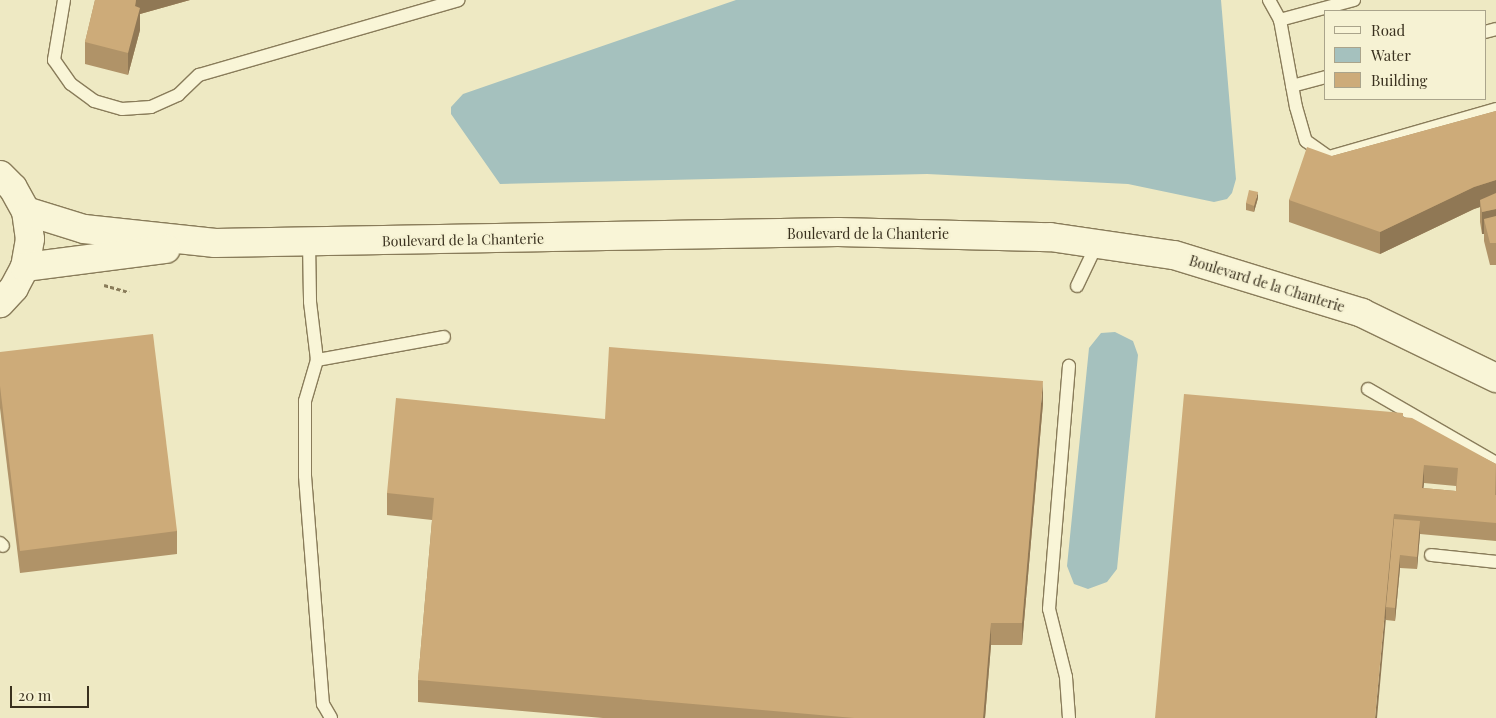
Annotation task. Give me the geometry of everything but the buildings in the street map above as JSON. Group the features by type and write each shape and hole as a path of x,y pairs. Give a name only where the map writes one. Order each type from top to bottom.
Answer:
{"street":[{"path":"0,175 13,188 26,211 30,239 25,267 14,288 0,303"},
{"name":"Boulevard de la Chanterie","path":"26,211 84,229 215,243"},
{"name":"Boulevard de la Chanterie","path":"25,267 215,243 838,232 1050,238 1174,255 1362,313 1496,378"}],"lane":[{"path":"64,0 54,60 71,84 94,101 122,109 152,107 178,95 199,76 458,0"},
{"path":"1269,0 1280,20 1292,86 1306,141 1329,157 1496,110"},
{"path":"1280,20 1354,0"},
{"path":"1292,86 1324,77"},
{"path":"309,242 310,302 317,360 305,400 305,476 323,704 331,718"},
{"path":"1077,286 1097,244"},
{"path":"317,360 444,337"},
{"path":"1069,366 1049,609 1066,677 1069,718"},
{"path":"1368,389 1496,462"},
{"path":"1431,555 1496,562"}],"water":[{"path":"736,0 1221,0 1236,179 1232,193 1227,199 1214,202 1128,184 927,174 500,184 451,114 451,107 463,94"},
{"path":"1115,332 1133,341 1138,355 1117,569 1107,582 1088,589 1074,584 1067,566 1089,348 1101,333"}]}
